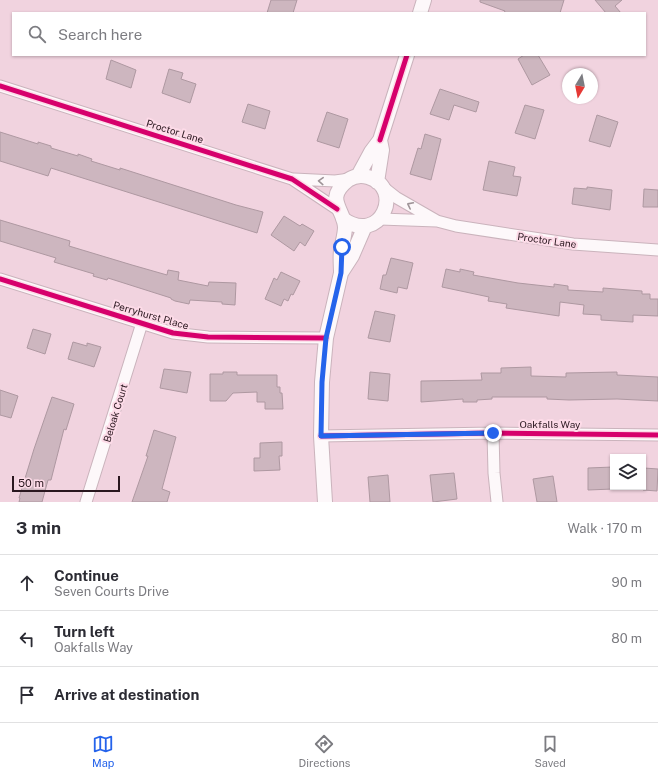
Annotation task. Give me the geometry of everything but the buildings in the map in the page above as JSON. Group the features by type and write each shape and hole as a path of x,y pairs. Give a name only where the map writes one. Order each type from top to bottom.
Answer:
{"street":[{"path":"420,12 424,0"},
{"path":"325,502 321,436 322,382 326,338 341,273 340,253 345,228 340,214 337,194 342,186 354,177 380,140 407,56"},
{"name":"Proctor Lane","path":"0,86 292,179 335,181 354,177"},
{"path":"380,140 382,150 380,185"},
{"path":"340,214 356,226 365,226 380,219 386,208 387,198 380,185 370,177 354,177"},
{"name":"Proctor Lane","path":"292,179 340,214"},
{"name":"Proctor Lane","path":"380,185 397,198 437,221"},
{"name":"Proctor Lane","path":"380,219 437,221 456,226 573,244 658,250"},
{"path":"341,273 352,256 365,226"},
{"name":"Perryhurst Place","path":"0,279 142,323 190,336 326,338"},
{"name":"Beloak Court","path":"86,502 142,323"},
{"path":"493,433 494,473 497,502"},
{"name":"Oakfalls Way","path":"321,436 493,433 621,433 658,435"}],"cycle path":[{"path":"380,140 407,56"},
{"path":"0,86 292,179 337,209"},
{"path":"0,279 173,333 208,337 326,338"},
{"path":"321,436 493,433 658,435"}],"route":[{"path":"342,247 340,253 341,273 326,338 322,382 321,436 493,433"}]}
